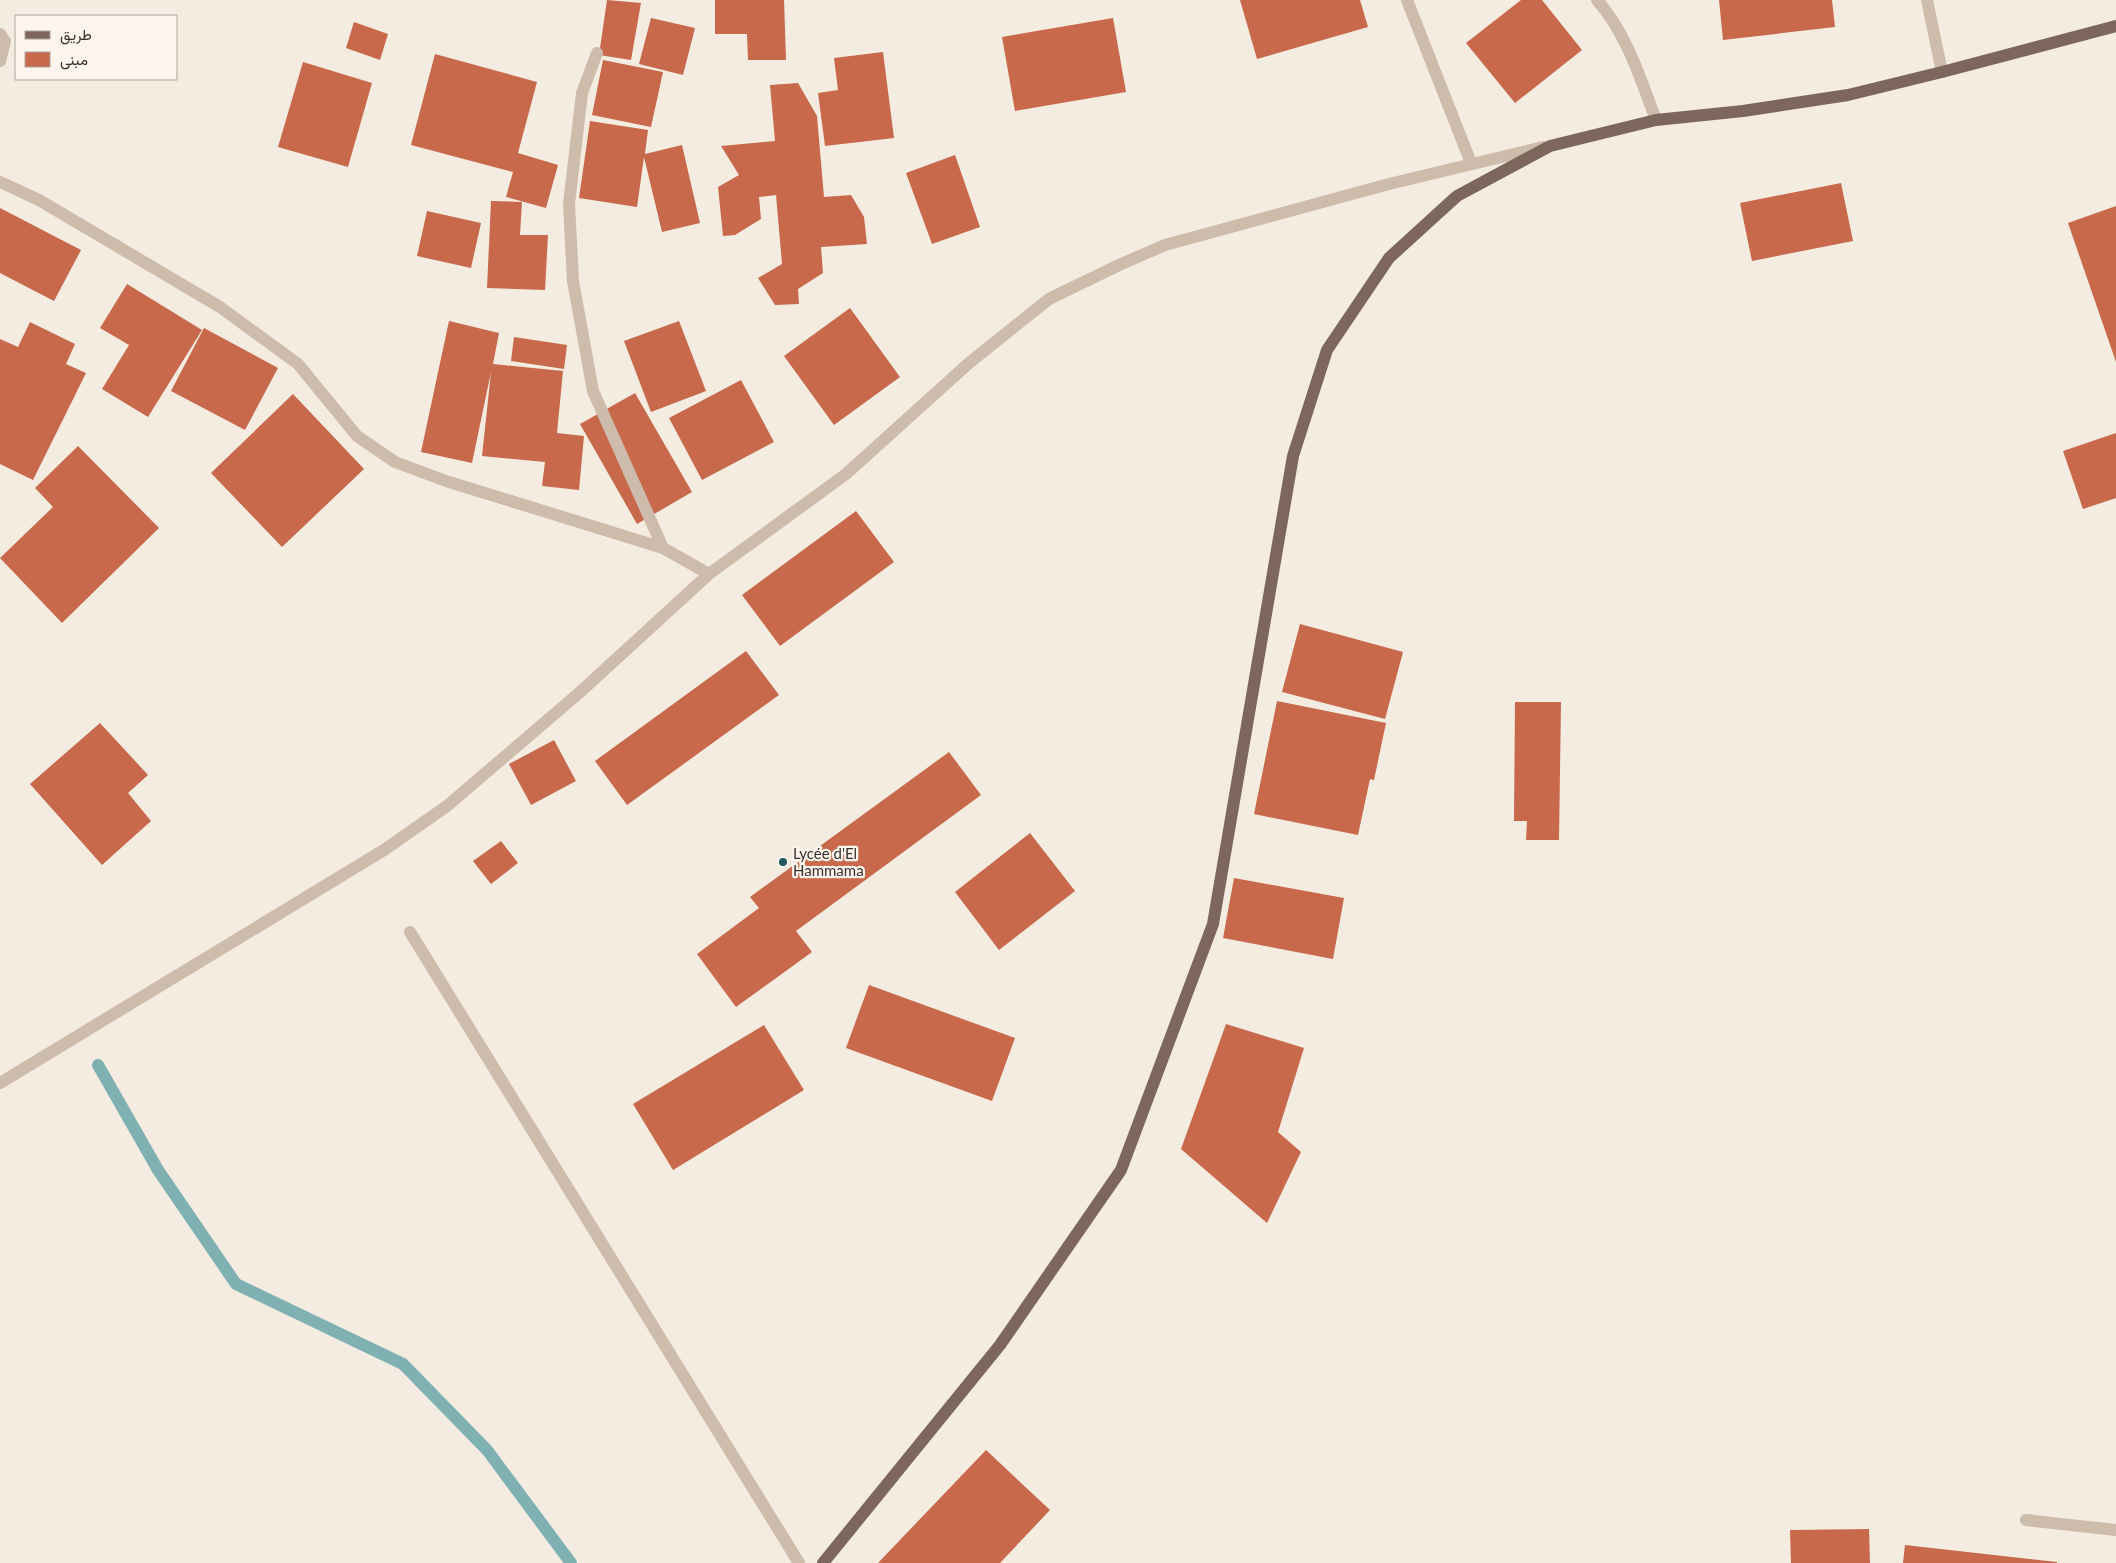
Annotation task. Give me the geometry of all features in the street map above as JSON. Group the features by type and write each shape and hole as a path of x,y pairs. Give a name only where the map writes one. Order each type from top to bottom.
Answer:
{"main road":[{"path":"823,1563 1000,1345 1121,1170 1213,924 1293,456 1327,350 1389,258 1457,196 1550,146 1656,120 1743,111 1839,96 1942,72 2116,26"}],"street":[{"path":"1407,0 1471,163"},
{"path":"1596,0 1605,9 1627,45 1656,120"},
{"path":"1927,0 1942,72"},
{"path":"0,34 5,41 0,61"},
{"path":"597,53 582,93 568,204 572,281 593,392 663,548"},
{"path":"0,1083 384,850 447,806 579,693 708,574 846,474 969,363 1049,299 1165,245 1471,163 1550,146"},
{"path":"0,182 39,200 220,307 298,364 357,436 394,462 446,481 663,548 708,574"},
{"path":"410,932 799,1563"},
{"path":"2026,1520 2116,1530"}],"building":[{"path":"607,0 641,3 631,60 599,55"},
{"path":"715,0 784,0 786,60 748,60 747,34 715,34"},
{"path":"1240,0 1360,0 1368,27 1257,59"},
{"path":"1521,0 1542,0 1582,50 1515,103 1466,43"},
{"path":"1719,0 1832,0 1835,27 1723,40"},
{"path":"651,18 695,28 683,75 639,64"},
{"path":"1113,18 1126,92 1015,111 1002,37"},
{"path":"354,22 388,34 380,60 346,48"},
{"path":"883,52 894,138 825,146 818,93 838,90 834,58"},
{"path":"435,54 537,82 518,153 558,165 546,208 506,197 513,172 411,145"},
{"path":"603,60 663,72 651,127 592,115"},
{"path":"303,62 372,83 348,167 278,147"},
{"path":"798,83 817,116 824,197 851,195 864,217 867,244 821,247 823,273 798,289 799,304 775,305 758,278 782,264 776,195 759,197 761,219 735,235 723,236 718,187 739,175 721,146 775,141 770,85"},
{"path":"590,121 648,130 645,154 682,145 700,223 662,232 644,157 637,207 579,198"},
{"path":"955,155 980,227 932,244 906,173"},
{"path":"1841,183 1853,241 1752,261 1740,203"},
{"path":"491,201 522,202 520,235 548,235 545,290 487,288"},
{"path":"2116,206 2116,362 2068,223"},
{"path":"0,208 81,250 54,301 0,273"},
{"path":"427,211 481,223 471,268 417,256"},
{"path":"127,284 202,330 148,417 102,389 129,345 100,328"},
{"path":"850,308 900,377 834,425 784,356"},
{"path":"449,321 499,333 493,364 563,371 557,433 584,436 579,490 542,486 545,462 482,456 491,372 472,463 421,452"},
{"path":"679,321 706,391 651,412 624,341"},
{"path":"30,322 75,344 66,364 86,373 33,480 0,464 0,339 18,347"},
{"path":"204,328 278,368 245,430 171,391"},
{"path":"514,337 567,345 564,369 511,361"},
{"path":"741,380 774,442 702,480 669,418"},
{"path":"635,393 692,492 637,524 580,424"},
{"path":"293,394 364,469 282,547 211,473"},
{"path":"2116,433 2116,498 2083,509 2063,451"},
{"path":"78,446 159,528 62,623 0,558 53,507 35,488"},
{"path":"856,511 894,562 780,646 742,595"},
{"path":"1300,624 1403,652 1385,719 1282,692"},
{"path":"746,651 779,695 627,805 595,761"},
{"path":"1277,701 1386,723 1374,780 1370,779 1358,835 1254,814"},
{"path":"1515,702 1561,702 1559,840 1526,840 1527,821 1514,821"},
{"path":"100,723 148,775 128,793 151,821 102,865 30,784"},
{"path":"554,740 576,781 531,805 509,764"},
{"path":"949,752 981,795 796,931 812,952 736,1007 697,954 759,908 750,897"},
{"path":"1030,833 1075,891 999,950 955,892"},
{"path":"501,841 518,863 491,884 473,861"},
{"path":"1234,878 1344,898 1333,959 1223,938"},
{"path":"869,985 1015,1038 992,1101 846,1048"},
{"path":"1226,1024 1304,1048 1278,1132 1301,1152 1267,1223 1181,1149"},
{"path":"764,1025 804,1090 673,1170 633,1104"},
{"path":"986,1450 1050,1510 1000,1563 878,1563"},
{"path":"1869,1529 1870,1563 1791,1563 1790,1530"},
{"path":"1905,1545 2057,1562 2057,1563 1903,1563"}],"waterway":[{"path":"98,1065 158,1170 236,1284 403,1364 487,1450 571,1563"}],"place":[{"name":"Lycée d'El Hammama","path":"783,862"}]}
